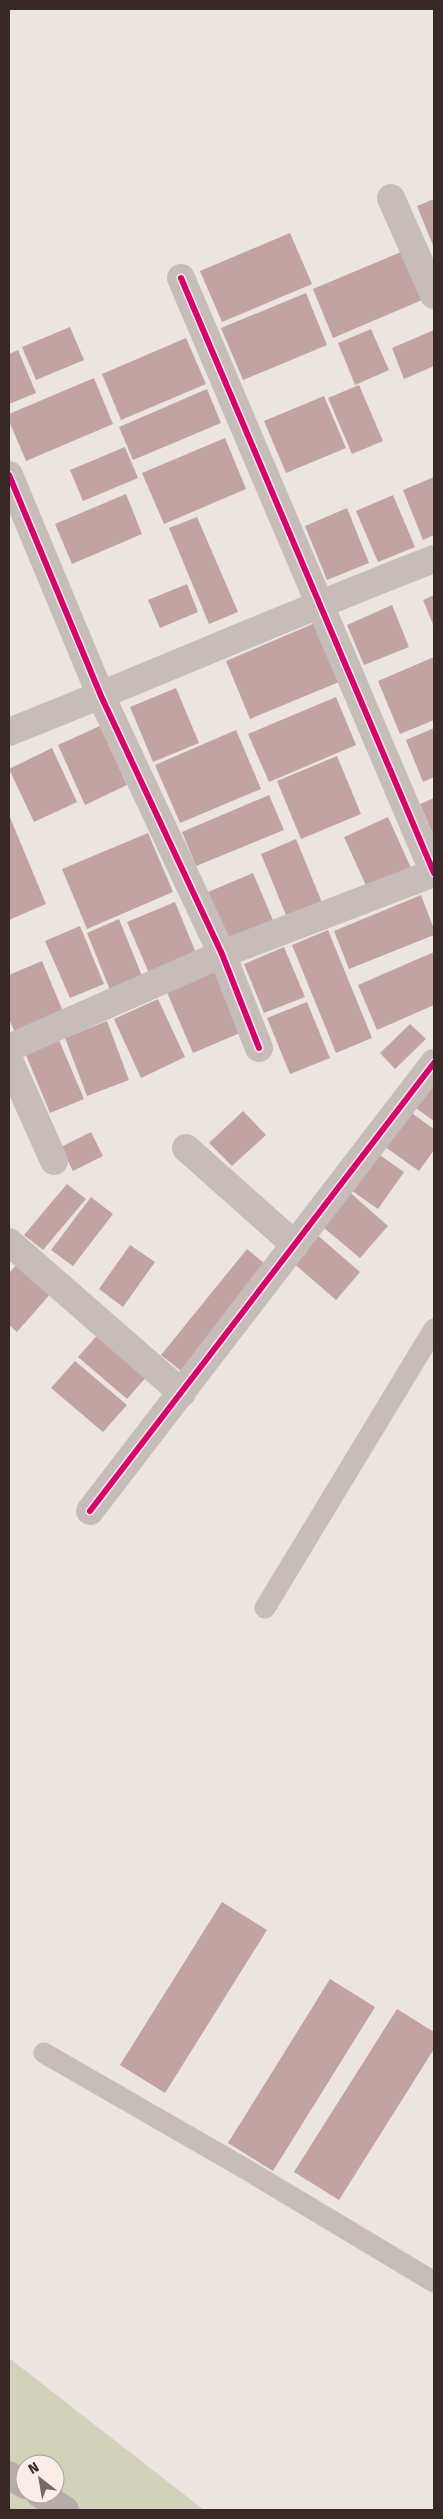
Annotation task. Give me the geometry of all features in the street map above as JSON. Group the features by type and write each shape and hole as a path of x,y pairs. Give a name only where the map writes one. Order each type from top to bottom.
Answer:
{"street":[{"path":"391,198 434,295"},
{"path":"9,1048 222,954 434,873 181,278"},
{"path":"9,474 101,696 222,954 258,1048"},
{"path":"9,732 101,696 318,604 434,559"},
{"path":"9,1060 54,1161"},
{"path":"90,1511 434,1063"},
{"path":"186,1148 295,1245"},
{"path":"9,1242 182,1393"}],"lane":[{"path":"265,1608 434,1329"},
{"path":"44,2053 249,2171 434,2282"}],"green space":[{"path":"9,2358 204,2510 9,2510"}],"building":[{"path":"434,199 434,248 417,206"},
{"path":"290,233 312,284 222,322 200,271"},
{"path":"401,252 422,300 333,338 313,289"},
{"path":"306,293 327,345 243,380 221,328"},
{"path":"70,327 84,360 36,380 22,347"},
{"path":"371,329 389,370 355,385 338,343"},
{"path":"434,330 434,366 404,379 392,348"},
{"path":"186,338 206,384 121,420 102,374"},
{"path":"18,350 36,393 9,404 9,354"},
{"path":"94,378 113,424 26,461 9,421 9,414"},
{"path":"359,385 383,441 352,454 328,398"},
{"path":"207,389 221,423 133,460 119,427"},
{"path":"324,396 346,448 286,473 264,421"},
{"path":"225,438 246,489 164,524 142,473"},
{"path":"125,447 138,478 83,501 70,470"},
{"path":"434,477 434,535 423,540 403,490"},
{"path":"126,494 142,534 72,564 55,524"},
{"path":"393,495 415,547 378,562 356,511"},
{"path":"347,508 369,563 327,580 305,526"},
{"path":"197,517 238,612 209,624 169,528"},
{"path":"187,584 198,612 160,628 148,600"},
{"path":"434,595 434,627 423,600"},
{"path":"392,605 409,647 364,665 347,625"},
{"path":"315,623 339,682 250,719 226,661"},
{"path":"434,657 434,720 400,734 378,681"},
{"path":"176,688 199,743 153,762 130,707"},
{"path":"336,697 356,745 269,782 248,734"},
{"path":"100,726 127,785 85,805 58,745"},
{"path":"434,728 434,777 423,782 406,740"},
{"path":"236,730 261,789 180,823 155,765"},
{"path":"52,748 77,802 34,822 9,769"},
{"path":"337,756 361,814 301,839 277,781"},
{"path":"269,795 284,830 196,866 182,832"},
{"path":"434,798 434,837 420,804"},
{"path":"9,815 46,904 9,920"},
{"path":"388,817 412,870 368,890 344,837"},
{"path":"148,833 173,892 87,929 62,869"},
{"path":"296,839 323,905 288,920 261,854"},
{"path":"253,873 275,925 230,944 208,892"},
{"path":"421,895 434,929 434,935 349,969 334,931"},
{"path":"175,902 196,953 149,973 127,922"},
{"path":"119,919 142,976 110,990 87,933"},
{"path":"80,926 104,984 70,998 45,941"},
{"path":"328,930 372,1038 336,1053 292,945"},
{"path":"284,947 305,997 264,1013 244,964"},
{"path":"434,952 434,1005 377,1030 358,985"},
{"path":"42,961 64,1014 16,1035 9,1019 9,975"},
{"path":"214,970 240,1033 193,1053 166,990"},
{"path":"158,999 185,1057 141,1078 114,1019"},
{"path":"307,1002 330,1058 290,1074 267,1018"},
{"path":"107,1021 129,1080 87,1096 65,1038"},
{"path":"410,1024 426,1039 395,1069 380,1053"},
{"path":"59,1040 84,1099 50,1113 26,1055"},
{"path":"434,1076 434,1121 413,1106"},
{"path":"406,1109 434,1129 434,1150 419,1171 381,1144"},
{"path":"243,1111 266,1135 232,1166 209,1143"},
{"path":"91,1132 103,1156 73,1171 61,1147"},
{"path":"374,1151 404,1172 378,1209 348,1188"},
{"path":"67,1184 86,1199 43,1250 24,1235"},
{"path":"346,1189 388,1226 360,1258 318,1223"},
{"path":"91,1197 113,1214 73,1266 51,1250"},
{"path":"315,1233 360,1272 336,1300 291,1261"},
{"path":"130,1245 155,1262 123,1307 99,1289"},
{"path":"247,1249 271,1269 185,1374 161,1355"},
{"path":"18,1263 52,1292 17,1332 9,1325 9,1273"},
{"path":"100,1332 149,1374 127,1399 78,1357"},
{"path":"75,1361 127,1405 103,1432 51,1388"},
{"path":"222,1902 267,1930 165,2093 120,2065"},
{"path":"330,1979 375,2007 273,2171 228,2143"},
{"path":"397,2009 434,2032 434,2049 339,2200 294,2172"}],"cycle path":[{"path":"181,278 434,873"},
{"path":"9,475 101,696 222,954 259,1048"},
{"path":"90,1511 434,1063"}]}
